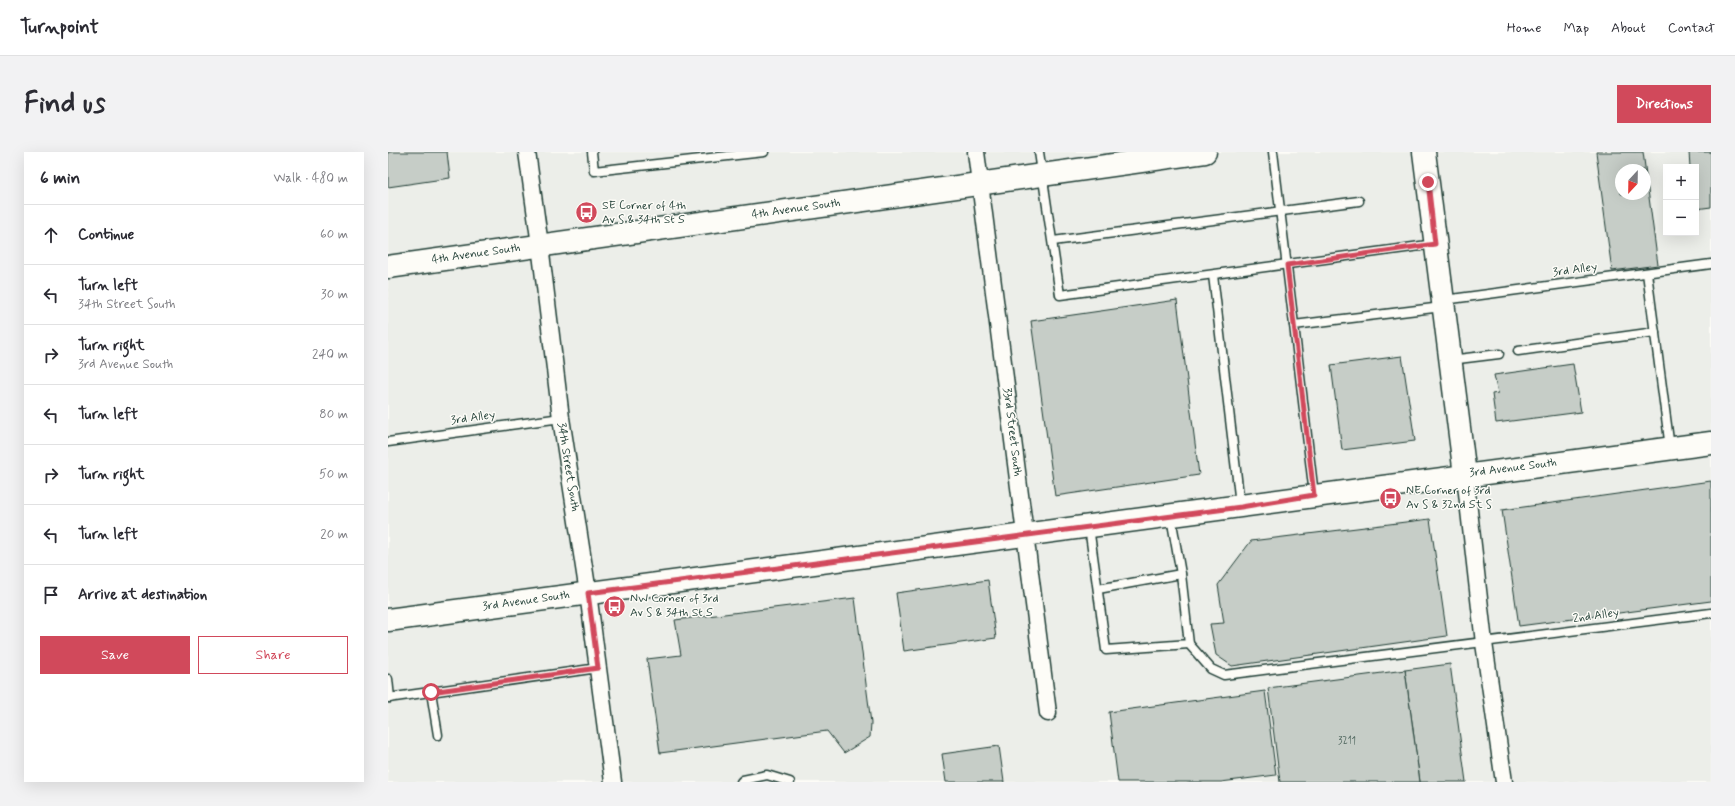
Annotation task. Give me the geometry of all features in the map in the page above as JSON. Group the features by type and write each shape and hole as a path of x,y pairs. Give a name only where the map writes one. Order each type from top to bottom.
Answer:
{"main road":[{"name":"4th Avenue South","path":"388,267 1205,152"},
{"path":"1424,152 1465,475"},
{"name":"3rd Avenue South","path":"388,620 1711,443"}],"street":[{"name":"34th Street South","path":"527,152 540,245 560,418 588,593 613,782"},
{"name":"33rd Street South","path":"976,152 1048,713"},
{"path":"1465,475 1484,643 1504,782"}],"lane":[{"path":"592,152 594,171 764,152"},
{"path":"1039,152 1060,295 1435,244"},
{"path":"1274,152 1314,495"},
{"path":"1053,241 1359,201"},
{"name":"3rd Alley","path":"1294,325 1711,264"},
{"path":"1647,273 1670,448"},
{"path":"1212,275 1241,507"},
{"path":"1518,351 1655,332"},
{"path":"1450,360 1499,354"},
{"name":"3rd Alley","path":"388,442 560,418"},
{"path":"1089,526 1106,650 1189,644 1181,574 1171,516"},
{"path":"1098,589 1181,574"},
{"name":"2nd Alley","path":"1189,644 1211,669 1224,676 1711,613"},
{"path":"388,679 389,698 598,668"},
{"path":"431,692 438,734"},
{"path":"742,781 768,775 790,782"}],"shaded area":[{"path":"388,152 1711,152 1711,782 388,782"}],"building":[{"path":"388,152 447,152 450,178 388,187"},
{"path":"1596,152 1643,152 1645,164 1615,164 1615,200 1649,200 1658,265 1612,271"},
{"path":"1689,152 1711,152 1711,207 1699,209 1699,164 1690,164"},
{"path":"1177,300 1199,475 1055,496 1031,321"},
{"path":"1402,356 1415,441 1342,450 1331,365"},
{"path":"1573,364 1581,412 1496,423 1492,394 1498,393 1494,375"},
{"path":"1711,481 1711,601 1519,626 1502,510"},
{"path":"1430,519 1447,636 1232,666 1216,655 1210,624 1224,623 1218,585 1251,541"},
{"path":"988,580 996,638 904,651 896,593"},
{"path":"855,598 871,723 870,737 844,753 827,731 660,753 647,659 681,655 675,620"},
{"path":"1450,664 1466,782 1420,782 1405,670"},
{"path":"1405,670 1420,782 1280,782 1268,688"},
{"path":"1265,691 1276,775 1221,782 1118,782 1109,712"},
{"path":"999,746 1004,782 946,782 942,754"}],"place":[{"name":"SE Corner of 4th Av S & 34th St S","path":"587,213"},
{"name":"NE Corner of 3rd Av S & 32nd St S","path":"1391,498"},
{"name":"NW Corner of 3rd Av S & 34th St S","path":"615,606"}],"route":[{"path":"431,692 598,668 588,593 1025,534 1241,507 1314,495 1287,265 1435,244 1428,182"}]}
